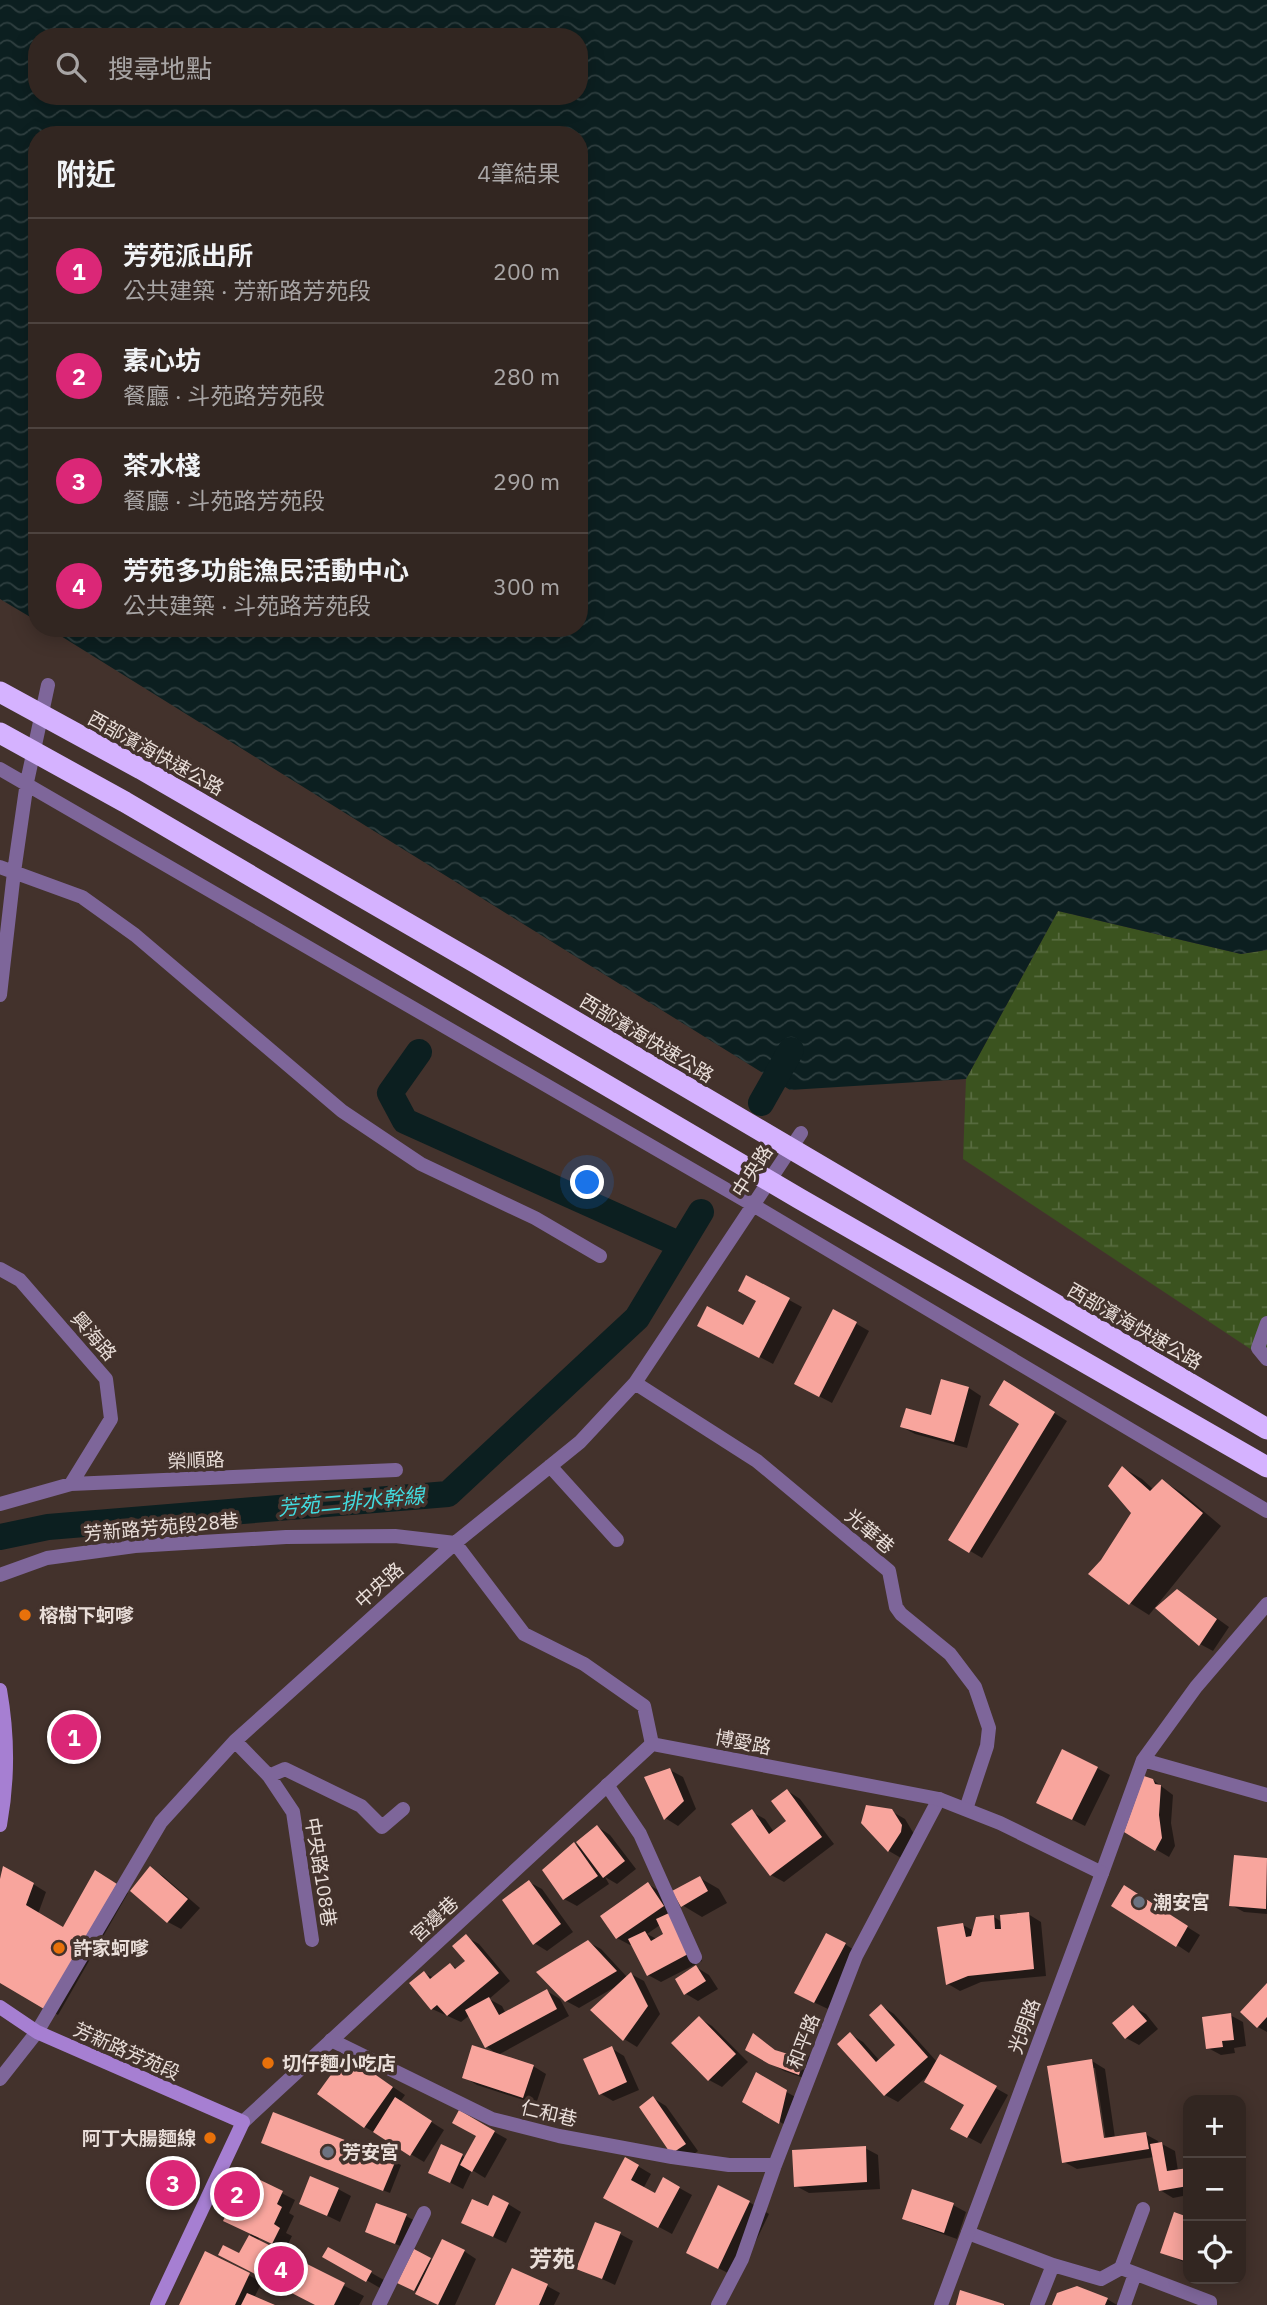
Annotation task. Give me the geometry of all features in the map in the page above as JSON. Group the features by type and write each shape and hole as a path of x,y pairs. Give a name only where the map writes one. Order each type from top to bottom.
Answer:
{"highway":[{"name":"西部濱海快速公路","path":"0,692 153,776 476,963 1267,1429"},
{"path":"0,733 149,816 800,1199 1267,1467"}],"street":[{"path":"0,995 7,870 48,685"},
{"path":"0,769 27,782 753,1205 1267,1511"},
{"path":"7,870 82,897 135,935 342,1111 421,1164 535,1218 600,1256"},
{"name":"中央路","path":"0,2079 37,2032 161,1822 235,1741 455,1543 580,1442 635,1383 801,1133"},
{"name":"興海路","path":"0,1269 20,1280 106,1379 111,1419 71,1484"},
{"path":"1267,1323 1258,1348 1267,1359"},
{"name":"光華巷","path":"635,1383 757,1461 889,1572 896,1607 950,1654 975,1687 989,1728 988,1746 966,1809"},
{"path":"550,1466 617,1540"},
{"name":"榮順路","path":"0,1504 71,1484 396,1470"},
{"name":"芳新路芳苑段28巷","path":"0,1575 47,1558 135,1546 286,1536 395,1536 455,1543"},
{"path":"455,1543 524,1634 584,1664 644,1706 652,1744"},
{"name":"光明路","path":"941,2305 1143,1760 1196,1686 1267,1604"},
{"path":"0,1690 4,1711 7,1789 0,1825"},
{"name":"中央路108巷","path":"235,1741 269,1776 293,1812 312,1940"},
{"name":"博愛路","path":"652,1744 939,1799 1102,1872"},
{"name":"宮邊巷","path":"243,2122 652,1744"},
{"path":"1143,1760 1267,1795"},
{"name":"中央路108巷","path":"269,1776 285,1769 306,1778 361,1805 382,1827 402,1809"},
{"path":"607,1785 640,1834 695,1957"},
{"name":"和平路","path":"718,2305 742,2259 775,2165 856,1956 939,1799"},
{"name":"芳新路芳苑段","path":"0,2007 37,2032 243,2122"},
{"name":"仁和巷","path":"331,2040 492,2119 559,2136 672,2157 729,2165 775,2165"},
{"path":"157,2305 243,2122"},
{"path":"968,2233 1053,2265 1101,2279 1121,2268 1143,2209"},
{"path":"379,2305 424,2213"},
{"path":"1037,2305 1053,2265"},
{"path":"1121,2268 1210,2302 1210,2305"},
{"path":"1124,2305 1135,2274"}],"green space":[{"path":"1058,911 1241,954 1267,950 1267,1360 963,1159 966,1079"}],"water":[{"path":"0,0 1267,0 1267,950 1241,954 1058,911 966,1079 790,1090 62,637 588,637 588,126 28,126 28,616 0,599"}],"building":[{"path":"746,1275 790,1298 759,1358 697,1326 707,1306 743,1325 756,1301 738,1291"},
{"path":"833,1309 857,1322 819,1397 794,1384"},
{"path":"941,1379 969,1387 954,1442 900,1427 906,1408 931,1415"},
{"path":"1004,1380 1055,1412 969,1553 948,1540 1019,1424 989,1405"},
{"path":"1122,1466 1150,1491 1162,1479 1203,1513 1129,1605 1088,1574 1101,1560 1131,1513 1108,1486"},
{"path":"1177,1589 1217,1619 1199,1646 1155,1608"},
{"path":"1062,1749 1098,1767 1072,1820 1036,1803"},
{"path":"670,1768 684,1801 664,1820 644,1777"},
{"path":"1144,1776 1161,1785 1159,1815 1162,1838 1155,1851 1124,1832"},
{"path":"787,1789 822,1837 770,1876 731,1824 752,1809 769,1834 786,1821 771,1801"},
{"path":"866,1805 892,1809 902,1825 901,1832 888,1852 861,1823"},
{"path":"597,1825 625,1861 603,1878 576,1842"},
{"path":"574,1842 598,1876 563,1900 542,1870"},
{"path":"1234,1855 1267,1858 1266,1909 1229,1906"},
{"path":"3,1866 34,1883 26,1905 63,1927 95,1870 117,1884 44,2009 0,1983 0,1879"},
{"path":"150,1866 188,1899 167,1923 130,1891"},
{"path":"700,1876 708,1891 681,1907 672,1891"},
{"path":"529,1880 561,1924 533,1945 502,1900"},
{"path":"648,1882 664,1906 616,1939 600,1916"},
{"path":"1124,1885 1188,1926 1176,1947 1111,1906"},
{"path":"1029,1912 1034,1969 968,1976 946,1985 937,1927 963,1923 966,1937 971,1936 976,1917 994,1915 995,1929 1001,1929 1000,1915"},
{"path":"669,1913 690,1953 647,1976 628,1939 645,1931 651,1941 663,1934 656,1919"},
{"path":"826,1933 846,1943 814,2003 794,1993"},
{"path":"466,1934 499,1973 447,2016 437,2005 431,2010 409,1983 424,1971 430,1979 450,1963 455,1969 465,1961 452,1946"},
{"path":"588,1940 617,1971 565,2002 536,1972"},
{"path":"696,1965 706,1981 684,1995 675,1979"},
{"path":"631,1972 648,2006 623,2041 590,2010"},
{"path":"1267,1983 1267,2017 1257,2028 1240,2012"},
{"path":"547,1989 557,2009 485,2048 465,2010 489,1997 499,2015"},
{"path":"881,2004 928,2057 884,2096 837,2044 850,2032 876,2062 895,2045 869,2015"},
{"path":"1133,2005 1147,2021 1125,2039 1112,2023"},
{"path":"1231,2013 1234,2040 1222,2041 1223,2047 1206,2049 1202,2017"},
{"path":"699,2016 736,2054 708,2081 671,2043"},
{"path":"753,2033 775,2050 788,2054 792,2046 806,2052 799,2075 769,2064 745,2050"},
{"path":"472,2045 534,2065 523,2098 462,2078"},
{"path":"612,2046 627,2082 599,2095 583,2059"},
{"path":"346,2054 393,2087 364,2128 317,2094"},
{"path":"940,2054 997,2086 967,2138 950,2129 964,2105 924,2082"},
{"path":"1092,2059 1104,2138 1146,2132 1149,2149 1062,2163 1047,2066"},
{"path":"756,2072 787,2090 779,2124 742,2102"},
{"path":"653,2096 686,2144 671,2154 639,2107"},
{"path":"395,2097 432,2121 410,2156 373,2132"},
{"path":"459,2110 495,2131 472,2172 460,2165 476,2136 452,2123"},
{"name":"芳安宮","path":"273,2112 396,2160 383,2191 261,2143"},
{"path":"1162,2142 1167,2171 1183,2169 1183,2187 1159,2191 1150,2144"},
{"path":"441,2144 463,2154 450,2183 428,2173"},
{"path":"866,2146 867,2182 794,2187 792,2150"},
{"path":"625,2157 639,2165 631,2180 655,2193 663,2177 680,2187 658,2228 603,2198"},
{"path":"246,2173 283,2191 277,2204 282,2207 274,2224 280,2228 272,2244 223,2221"},
{"path":"310,2176 339,2188 327,2216 299,2204"},
{"path":"718,2185 750,2201 718,2269 686,2253"},
{"path":"912,2189 954,2203 944,2233 902,2219"},
{"path":"493,2195 509,2203 493,2237 461,2223 472,2199 488,2206"},
{"path":"376,2203 407,2214 395,2244 365,2232"},
{"path":"1174,2212 1183,2215 1183,2260 1160,2253"},
{"path":"595,2222 621,2232 602,2279 576,2269"},
{"path":"249,2235 345,2283 334,2305 315,2305 218,2255 223,2245 239,2253"},
{"path":"442,2239 465,2250 438,2305 415,2294"},
{"path":"328,2247 372,2271 366,2282 322,2257"},
{"path":"414,2249 431,2258 414,2291 397,2283"},
{"path":"205,2251 250,2273 235,2305 179,2305"},
{"path":"512,2268 548,2284 539,2305 495,2305"},
{"path":"1077,2286 1108,2298 1105,2305 1052,2305 1057,2293"},
{"path":"960,2290 1004,2304 1004,2305 956,2305"},
{"path":"247,2293 275,2305 241,2305"}],"waterway":[{"path":"761,1103 791,1050"},
{"path":"419,1052 390,1093 405,1121 681,1245"},
{"name":"芳苑二排水幹線","path":"0,1537 48,1527 448,1494 637,1318 701,1212"}],"place":[{"name":"榕樹下蚵嗲","path":"25,1615"},
{"name":"芳苑派出所","path":"74,1737"},
{"name":"潮安宮","path":"1139,1902"},
{"name":"許家蚵嗲","path":"59,1948"},
{"name":"切仔麵小吃店","path":"268,2063"},
{"name":"阿丁大腸麵線","path":"210,2138"},
{"name":"芳安宮","path":"328,2152"},
{"name":"茶水棧","path":"173,2183"},
{"name":"素心坊","path":"237,2194"},
{"name":"芳苑多功能漁民活動中心","path":"281,2269"}],"district":[{"name":"芳苑","path":"552,2259"}]}
